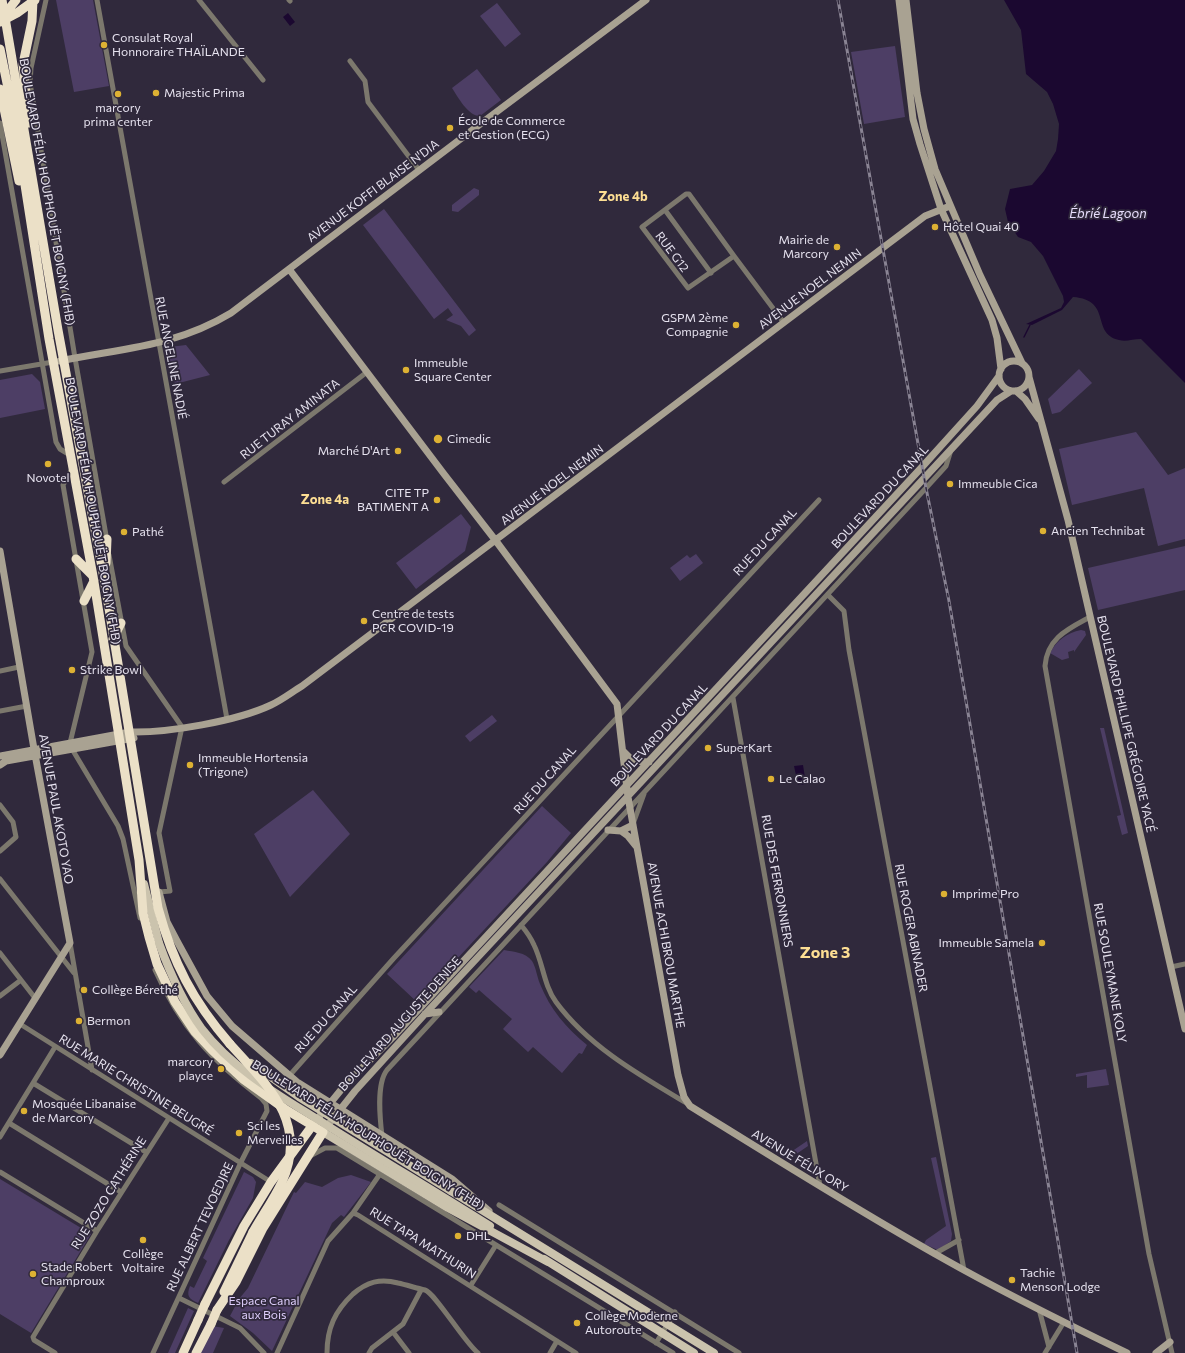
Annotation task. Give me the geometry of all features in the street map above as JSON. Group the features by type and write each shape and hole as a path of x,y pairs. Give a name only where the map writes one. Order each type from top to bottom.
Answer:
{"highway":[{"name":"BOULEVARD FÉLIX HOUPHOUËT BOIGNY (FHB)","path":"2,0 131,736 147,838 152,882 158,908 175,959 201,1009 230,1044"},
{"path":"0,15 9,9 16,0"},
{"path":"31,163 23,64 32,21 34,0"},
{"path":"0,22 16,14 34,0"},
{"name":"BOULEVARD FÉLIX HOUPHOUËT BOIGNY (FHB)","path":"0,49 16,127 53,362 94,578 118,738 139,860 142,917 157,964 175,1002 195,1032 212,1050 244,1079 323,1132"},
{"path":"0,89 16,169 31,229"},
{"path":"104,578 107,539"},
{"path":"76,559 94,578 84,600"},
{"path":"113,639 121,623"},
{"name":"BOULEVARD AUGUSTE DENISE","path":"196,1353 211,1324 253,1232 281,1183 289,1156 290,1140 288,1124 279,1102 230,1044"},
{"path":"183,1353 205,1304 244,1226 271,1182 312,1126"},
{"name":"BOULEVARD AUGUSTE DENISE","path":"217,1310 236,1282 263,1228 323,1132"}],"main road":[{"name":"AVENUE KOFFI BLAISE N'DIA","path":"53,362 160,342 192,334 232,314 289,268 646,0"},
{"path":"898,0 914,119 930,177 941,209 992,320 997,338 1002,385 1013,391 1024,388 1029,377 1028,369 1022,363 980,275 935,169 924,129 917,93 906,0"},
{"name":"AVENUE NOEL NEMIN","path":"34,752 227,719 271,705 302,686 496,541 925,216 950,206"},
{"name":"AVENUE ACHI BROU MARTHE","path":"289,268 496,541 617,704 628,797 678,1075 684,1097 690,1106"},
{"path":"1000,372 1004,365 1012,361 1022,363"},
{"name":"BOULEVARD DU CANAL","path":"312,1126 330,1103 922,468 977,406 1000,372"},
{"name":"BOULEVARD PHILLIPE GRÉGOIRE YACÉ","path":"1029,377 1068,520 1185,1029"},
{"name":"BOULEVARD DU CANAL","path":"558,871 997,400 1013,391"},
{"name":"BOULEVARD PHILLIPE GRÉGOIRE YACÉ","path":"1013,391 1025,399 1042,424"},
{"name":"AVENUE PAUL AKOTO YAO","path":"0,551 2,573 70,943"},
{"path":"623,751 634,761 649,762"},
{"path":"0,756 34,752"},
{"path":"0,765 6,761 14,760 34,752"},
{"path":"608,830 622,831 633,825"},
{"path":"622,831 637,848"},
{"name":"BOULEVARD FÉLIX HOUPHOUËT BOIGNY (FHB)","path":"147,838 159,892 171,930 207,996 232,1026 289,1076 340,1110 452,1180 503,1223 714,1353"},
{"name":"BOULEVARD FÉLIX HOUPHOUËT BOIGNY (FHB)","path":"139,860 159,943 174,981 202,1029 234,1062 295,1105 694,1353"},
{"name":"BOULEVARD AUGUSTE DENISE","path":"323,1132 340,1110 425,1014 558,871"},
{"path":"0,1055 70,943"},
{"path":"425,1014 439,1012"},
{"path":"230,1044 264,1074 299,1097 503,1223"},
{"name":"AVENUE FÉLIX ORY","path":"690,1106 934,1254 1127,1353"},
{"name":"BOULEVARD FÉLIX HOUPHOUËT BOIGNY (FHB)","path":"323,1132 448,1208 548,1262"},
{"path":"1156,1353 1170,1342"}],"street":[{"path":"46,0 30,68 30,82 75,358 121,623 128,650 182,727 159,833 170,891 159,892"},
{"name":"RUE ANGELINE NADIÉ","path":"97,0 227,719"},
{"path":"199,0 263,80"},
{"path":"350,61 364,81 368,102 419,170"},
{"path":"0,124 56,442 60,449 71,456"},
{"name":"RUE G12","path":"734,256 691,288 686,287 643,229 644,225 686,194 689,194 784,323"},
{"name":"RUE G12","path":"665,210 711,273"},
{"path":"0,371 53,362"},
{"name":"RUE TURAY AMINATA","path":"224,482 367,372"},
{"name":"BOULEVARD DU CANAL","path":"382,1136 380,1108 382,1079 385,1073 439,1012 645,790 733,698 945,467 952,449"},
{"path":"73,468 63,485 92,652 71,746 118,826 123,838 142,917"},
{"name":"RUE DU CANAL","path":"289,1076 394,958 819,500"},
{"name":"RUE ROGER ABINADER","path":"828,595 844,611 849,650 964,1270"},
{"name":"RUE SOULEYMANE KOLY","path":"1090,617 1055,638 1047,653 1045,666 1149,1254 1172,1353"},
{"path":"0,671 19,667"},
{"name":"RUE DES FERRONNIERS","path":"733,698 820,1186"},
{"path":"0,711 27,706"},
{"path":"633,825 645,790"},
{"path":"0,805 13,822 16,837 0,851"},
{"path":"0,879 76,975"},
{"name":"RUE ALBERT TEVOEDJRE","path":"142,917 154,967 180,1020 209,1054 261,1098 266,1104 267,1111 241,1162 153,1353"},
{"name":"AVENUE FÉLIX ORY","path":"521,925 535,946 548,987 556,1002 575,1025 598,1047 690,1106"},
{"name":"AVENUE PAUL AKOTO YAO","path":"70,943 92,1070"},
{"path":"0,953 35,998"},
{"path":"1170,967 1185,964"},
{"path":"0,996 21,980"},
{"name":"RUE MARIE CHRISTINE BEUGRÉ","path":"20,1024 271,1182"},
{"path":"0,1137 55,1046"},
{"path":"33,1083 146,1152"},
{"name":"RUE ZOZO CATHÉRINE","path":"55,1353 34,1340 33,1337 96,1231 169,1118"},
{"path":"9,1123 121,1192"},
{"path":"306,1158 325,1148 338,1148 673,1353"},
{"path":"0,1172 96,1231"},
{"path":"353,1214 380,1174"},
{"name":"BOULEVARD FÉLIX HOUPHOUËT BOIGNY (FHB)","path":"499,1205 675,1312 739,1353"},
{"name":"RUE TAPA MATHURIN","path":"277,1353 328,1241 353,1214 358,1215 471,1285 576,1353"},
{"path":"934,1254 959,1240"},
{"path":"471,1285 496,1245"},
{"path":"327,1353 329,1328 336,1313 359,1289 369,1283 381,1280 414,1286 421,1290 425,1290 430,1294 475,1352"},
{"path":"369,1353 372,1348 403,1324 421,1290"},
{"path":"179,1298 240,1328 264,1353"},
{"path":"1039,1309 1049,1347"},
{"path":"656,1343 675,1312"},
{"path":"1046,1353 1064,1322"},
{"path":"393,1332 409,1353"},
{"path":"550,1353 557,1341"}],"green space":[{"path":"56,0 93,0 109,86 74,92"},
{"path":"497,3 521,34 505,47 480,16"},
{"path":"895,46 905,117 864,124 851,52"},
{"path":"477,69 501,100 480,116 467,110 452,88"},
{"path":"474,188 479,190 479,195 458,212 452,211 452,205"},
{"path":"384,209 476,330 469,336 461,326 446,320 453,315 448,308 434,319 363,225"},
{"path":"186,345 210,375 175,384 167,350 170,347"},
{"path":"1079,369 1092,383 1060,412 1052,414 1048,399"},
{"path":"32,374 40,382 45,409 0,418 0,380"},
{"path":"1136,432 1168,475 1185,468 1185,539 1158,546 1144,488 1072,505 1059,449"},
{"path":"461,514 471,527 465,551 416,589 396,563"},
{"path":"1185,546 1185,590 1098,610 1088,568"},
{"path":"696,554 703,563 680,581 670,568 687,555 690,558"},
{"path":"1081,630 1085,631 1086,635 1074,652 1074,650 1068,652 1069,658 1062,660 1050,653 1056,644 1063,638 1071,633"},
{"path":"492,715 497,721 470,742 465,736"},
{"path":"1100,728 1104,728 1128,833 1122,835 1117,816 1121,815"},
{"path":"313,790 350,834 290,897 254,834"},
{"path":"542,806 571,833 547,862 417,1002 387,974"},
{"path":"504,950 523,954 532,961 544,993 559,1018 587,1045 582,1054 579,1053 562,1073 533,1047 528,1052 503,1029 512,1019 479,990 476,993 469,987"},
{"path":"1106,1069 1109,1085 1087,1088 1087,1075 1076,1077 1076,1074"},
{"path":"807,1141 808,1146 789,1159 785,1156"},
{"path":"936,1157 952,1234 951,1241 938,1250 924,1244 926,1240 946,1226 931,1158"},
{"path":"244,1172 253,1177 256,1182 253,1198 229,1240 198,1303 192,1300 188,1295 190,1286 194,1288 207,1261 203,1258"},
{"name":"Espace Canal aux Bois","path":"351,1175 371,1182 344,1217 341,1215 332,1223 272,1351 253,1333 230,1316 239,1299 248,1288 294,1192 296,1193 305,1182 322,1187 338,1178"},
{"name":"Stade Robert Champroux","path":"0,1179 91,1234 31,1333 0,1314"},
{"path":"188,1308 194,1311 175,1353 168,1353"},
{"path":"212,1326 224,1328 213,1353 200,1353"}],"water":[{"name":"Ébrié Lagoon","path":"1004,0 1185,0 1185,383 1141,339 1122,341 1110,336 1105,331 1097,310 1093,304 1085,299 1073,297 1062,310 1032,325 1026,324 1061,308 1064,302 1063,296 1043,256 1031,242 1018,237 1008,222 1005,209 1010,189 1032,185 1044,171 1056,151 1059,124 1053,104 1047,92 1026,74 1021,30"},
{"path":"288,13 295,22 290,26 283,17"},
{"path":"803,765 806,784 798,785 794,766"}],"waterway":[{"path":"1024,337 1030,325"}],"railway":[{"path":"838,0 926,488 949,601 1077,1353"}],"place":[{"name":"Consulat Royal Honnoraire THAÏLANDE","path":"104,45"},
{"name":"Majestic Prima","path":"156,93"},
{"name":"marcory prima center","path":"118,94"},
{"name":"École de Commerce et Gestion (ECG)","path":"450,128"},
{"name":"Hôtel Quai 40","path":"935,227"},
{"name":"Mairie de Marcory","path":"837,247"},
{"name":"GSPM 2ème Compagnie","path":"736,325"},
{"name":"Immeuble Square Center","path":"406,370"},
{"name":"Cimedic","path":"438,439"},
{"name":"Marché D'Art","path":"398,451"},
{"name":"Novotel","path":"48,464"},
{"name":"Immeuble Cica","path":"950,484"},
{"name":"CITE TP BATIMENT A","path":"437,500"},
{"name":"Ancien Technibat","path":"1043,531"},
{"name":"Pathé","path":"124,532"},
{"name":"Centre de tests PCR COVID-19","path":"364,621"},
{"name":"Strike Bowl","path":"72,670"},
{"name":"SuperKart","path":"708,748"},
{"name":"Immeuble Hortensia (Trigone)","path":"190,765"},
{"name":"Le Calao","path":"771,779"},
{"name":"Imprime Pro","path":"944,894"},
{"name":"Immeuble Samela","path":"1042,943"},
{"name":"Collège Bérethé","path":"84,990"},
{"name":"Bermon","path":"79,1021"},
{"name":"marcory playce","path":"221,1069"},
{"name":"Mosquée Libanaise de Marcory","path":"24,1111"},
{"name":"Sci les Merveilles","path":"239,1133"},
{"name":"DHL","path":"458,1236"},
{"name":"Collège Voltaire","path":"143,1240"},
{"name":"Stade Robert Champroux","path":"33,1274"},
{"name":"Tachie Menson Lodge","path":"1012,1280"},
{"name":"Collège Moderne Autoroute","path":"577,1323"}],"district":[{"name":"Zone 4b","path":"623,197"},
{"name":"Zone 4a","path":"325,500"},
{"name":"Zone 3","path":"825,953"}]}
